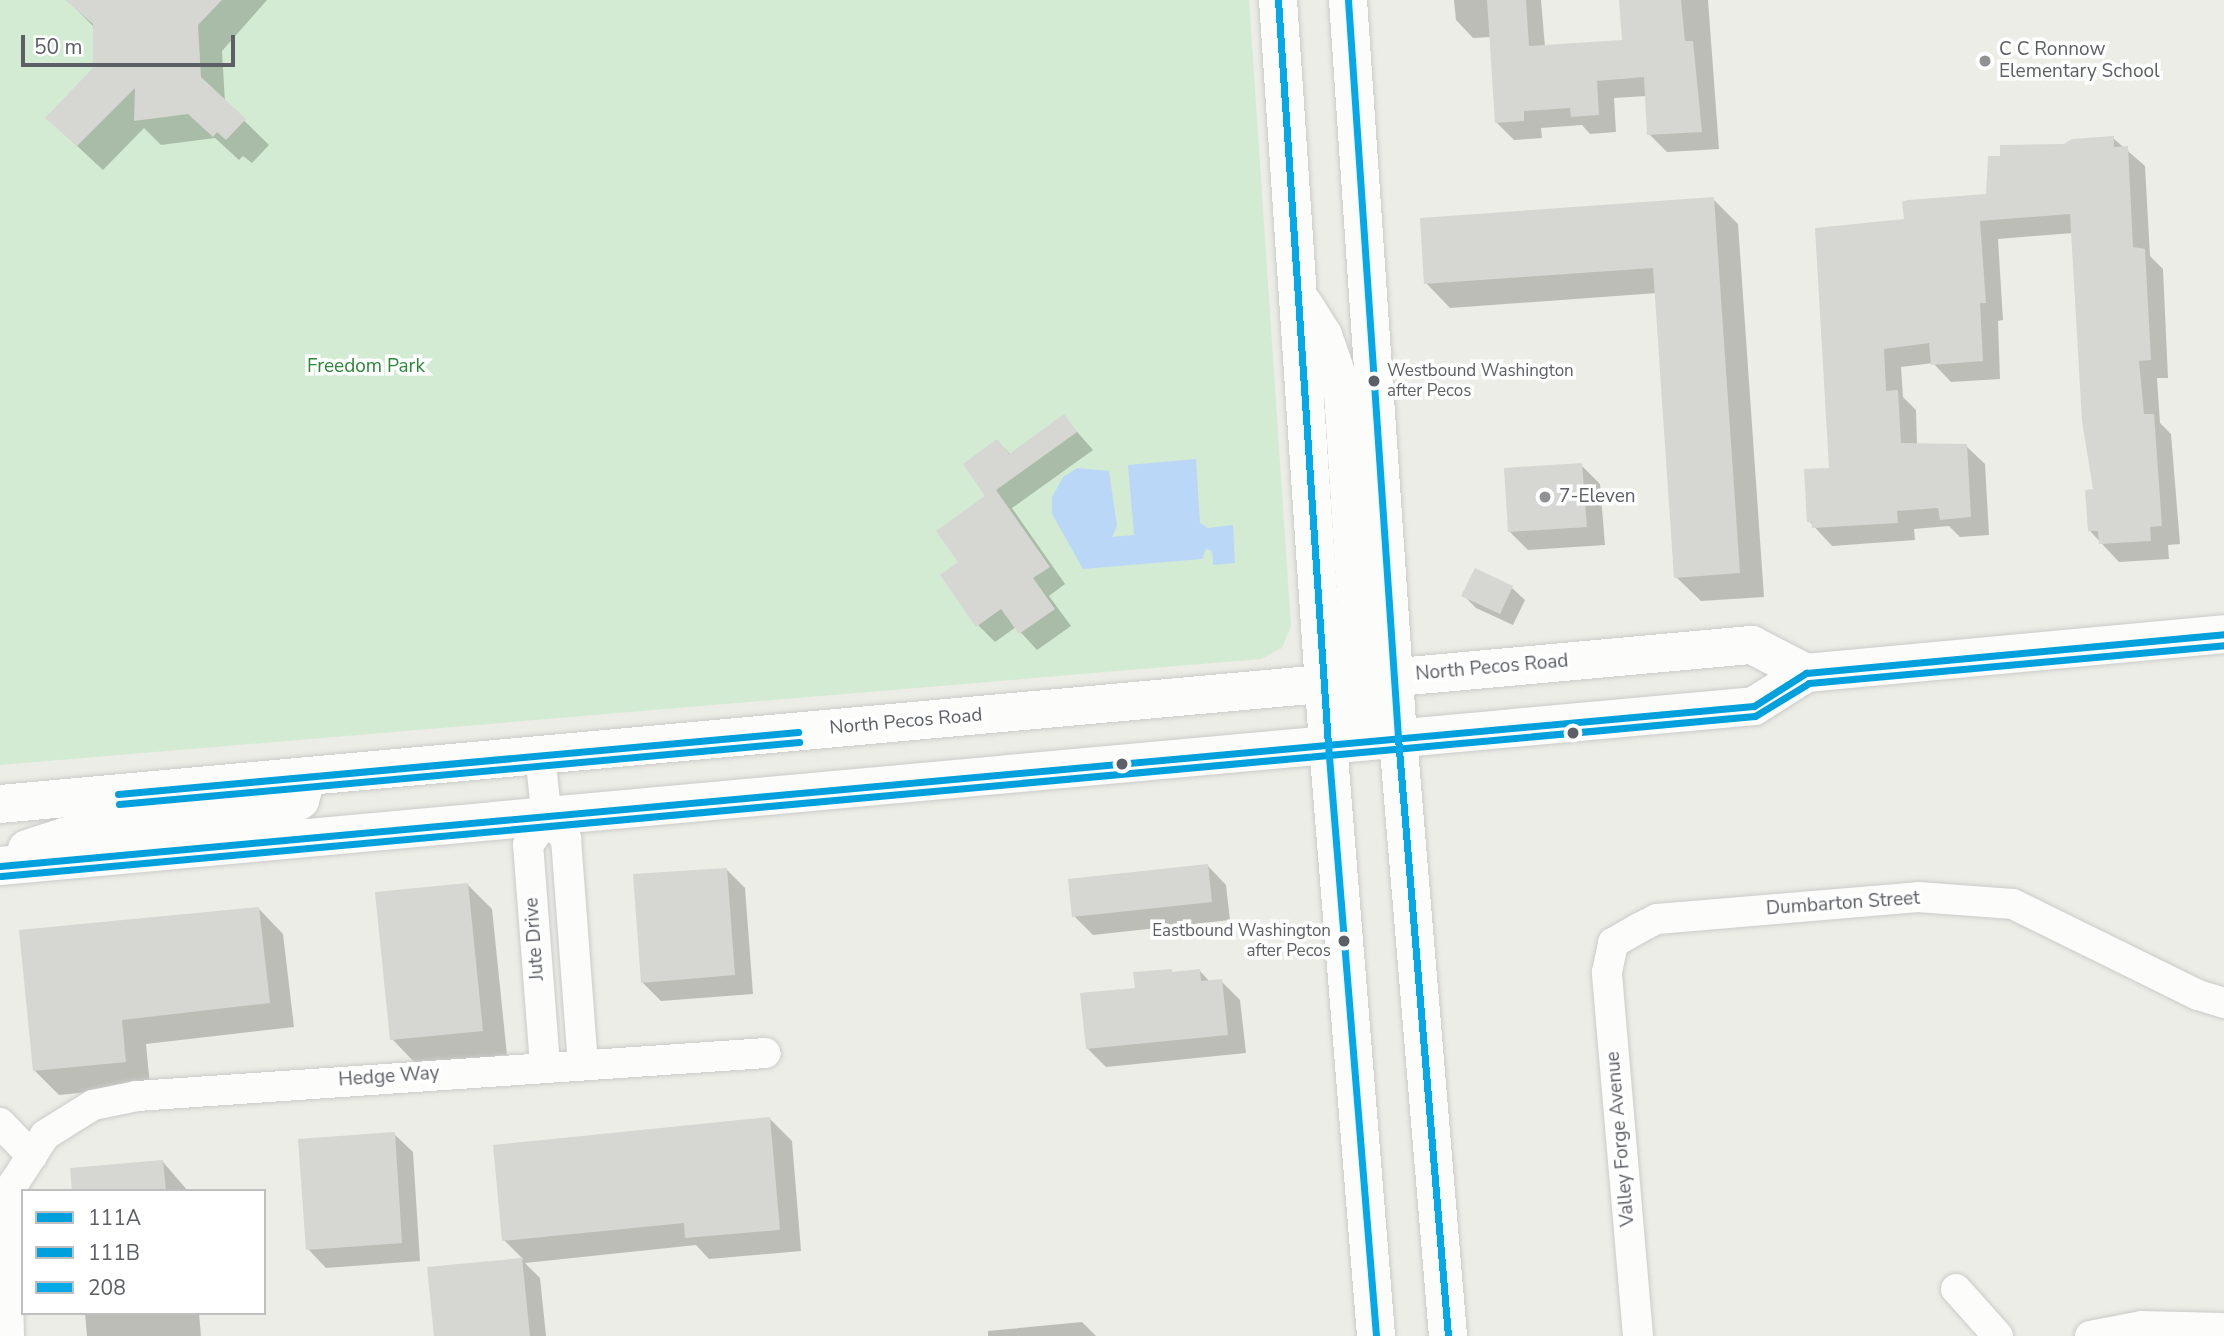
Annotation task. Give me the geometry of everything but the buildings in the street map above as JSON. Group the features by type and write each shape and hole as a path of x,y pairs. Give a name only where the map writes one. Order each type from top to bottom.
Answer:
{"main road":[{"path":"1278,0 1323,684 1376,1336"},
{"path":"1346,11 1377,679"},
{"path":"1298,294 1323,335 1343,394 1377,679 1448,1336"},
{"path":"0,866 547,819 1754,706 1806,673 2224,634"},
{"name":"North Pecos Road","path":"0,804 1752,645 1806,673"},
{"path":"0,858 85,830 283,810 300,800 307,776"}],"street":[{"name":"Jute Drive","path":"540,755 547,819 566,839 583,1063"},
{"name":"Jute Drive","path":"545,1065 528,845 547,819"},
{"name":"Dumbarton Street","path":"1613,943 1657,919 1919,897 2013,904 2199,995 2224,1003"},
{"name":"Valley Forge Avenue","path":"1613,943 1606,972 1638,1336"},
{"name":"Hedge Way","path":"9,1336 6,1223 14,1183 46,1135 93,1105 137,1096 545,1065 766,1053"},
{"path":"0,1124 32,1156"},
{"path":"1956,1289 1998,1336"},
{"path":"2090,1336 2142,1326 2224,1328"}],"green space":[{"name":"Freedom Park","path":"0,0 1249,0 1291,626 1282,648 1261,659 0,765"}],"water":[{"path":"1196,459 1200,523 1208,528 1233,525 1235,563 1213,565 1212,551 1206,549 1202,559 1083,569 1052,514 1052,497 1063,477 1077,468 1109,471 1117,526 1112,537 1134,535 1128,465"}],"transit line":[{"name":"208","path":"1278,0 1328,744 1376,1336"},
{"name":"208","path":"1348,0 1398,738 1448,1336"},
{"name":"111A","path":"0,866 1754,706 1806,673 2224,634"},
{"name":"111B","path":"1,876 1755,716 1809,683 2224,645"},
{"name":"111A","path":"118,794 798,732"},
{"name":"111B","path":"119,804 799,742"}],"place":[{"name":"C C Ronnow Elementary School","path":"1985,61"},
{"name":"Westbound Washington after Pecos","path":"1374,381"},
{"name":"7-Eleven","path":"1545,497"},
{"name":"Eastbound Washington after Pecos","path":"1344,941"}]}
